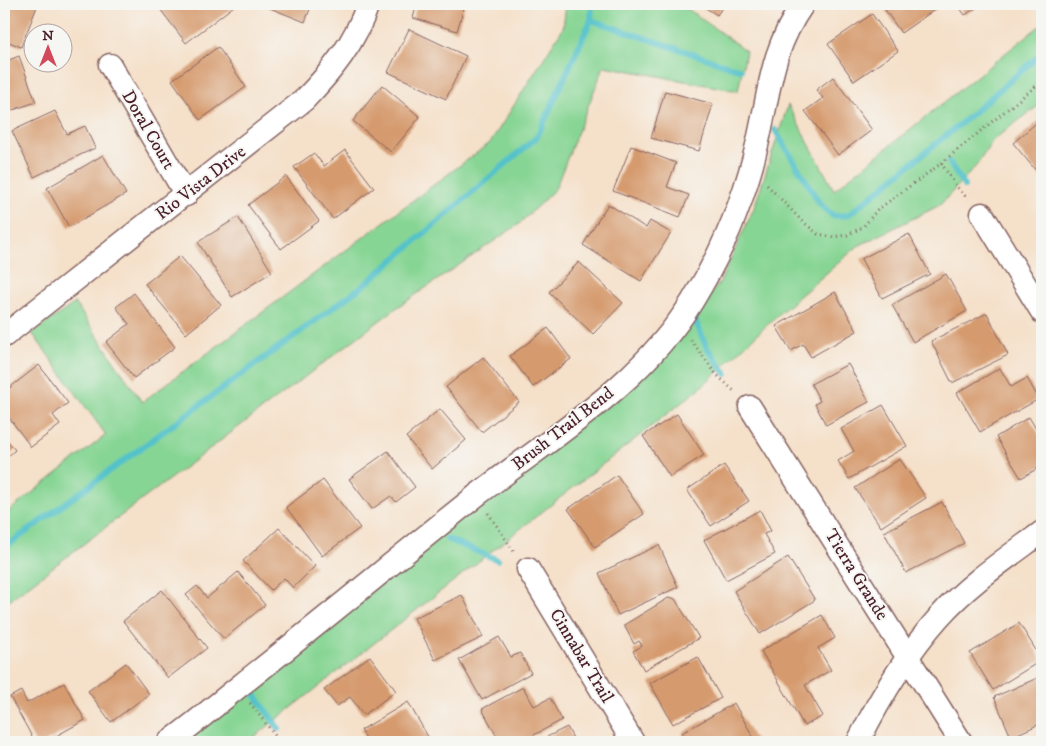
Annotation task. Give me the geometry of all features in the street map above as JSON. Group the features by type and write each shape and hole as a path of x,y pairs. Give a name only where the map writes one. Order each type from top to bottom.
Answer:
{"street":[{"name":"Rio Vista Drive","path":"4,336 186,195 304,100 336,67 351,44 368,4"},
{"name":"Brush Trail Bend","path":"170,742 477,496 609,394 653,351 678,323 727,236 748,176 780,43 789,25 804,4"},
{"name":"Doral Court","path":"110,65 186,195"},
{"path":"982,214 1042,312"},
{"name":"Tierra Grande","path":"750,407 961,742"},
{"path":"858,742 907,656 940,616 983,576 1042,532"},
{"name":"Cinnabar Trail","path":"528,569 633,742"}],"path":[{"path":"748,176 769,187 802,221 818,234 833,237 847,235 863,227 877,210 941,163 1042,82"},
{"path":"941,163 956,187 982,214"},
{"path":"678,323 716,374 750,407"},
{"path":"477,496 505,540 528,569"},
{"path":"238,688 280,742"}],"green space":[{"path":"566,4 681,4 746,51 738,91 604,66 555,189 519,224 395,309 4,604 4,515 106,435 32,333 75,303 142,402 490,143 563,28"},
{"path":"1042,24 1042,103 993,140 977,165 940,205 858,246 781,312 699,389 248,742 183,742 666,354 720,282 754,208 788,105 834,190"}],"building":[{"path":"4,4 38,4 31,22 22,22 21,47 4,40"},
{"path":"167,4 232,4 234,6 186,43 160,9"},
{"path":"260,4 312,4 305,22"},
{"path":"417,4 465,4 457,31 413,18"},
{"path":"699,4 725,4 717,15"},
{"path":"881,4 933,4 937,8 901,33"},
{"path":"957,4 982,4 965,15"},
{"path":"872,14 898,51 854,81 828,44"},
{"path":"409,29 466,56 446,99 388,72"},
{"path":"218,47 246,87 200,120 172,80"},
{"path":"19,56 22,72 25,72 36,102 4,113 4,62"},
{"path":"833,77 872,130 838,155 805,111 823,98 816,90"},
{"path":"382,85 420,117 391,152 353,121"},
{"path":"665,91 713,104 699,151 651,138"},
{"path":"55,111 67,134 85,126 95,148 34,177 12,131"},
{"path":"1042,118 1042,178 1013,143"},
{"path":"631,146 676,163 667,187 689,195 680,217 613,191"},
{"path":"345,150 374,188 333,219 294,167 314,153 324,166"},
{"path":"103,155 126,194 69,227 47,188"},
{"path":"286,176 319,221 281,249 248,205"},
{"path":"608,204 646,228 650,221 671,233 641,281 583,245"},
{"path":"238,217 272,272 232,297 198,242"},
{"path":"909,234 930,274 882,298 861,259"},
{"path":"180,256 221,305 186,334 145,284"},
{"path":"579,262 623,303 593,334 549,292"},
{"path":"946,274 967,311 913,342 892,305"},
{"path":"835,292 857,331 811,357 803,344 791,351 776,326"},
{"path":"134,293 175,347 134,378 106,342 129,324 116,307"},
{"path":"987,313 1008,355 952,383 931,341"},
{"path":"548,328 571,359 533,387 510,356"},
{"path":"483,357 519,402 482,432 446,387"},
{"path":"848,364 869,402 826,425 815,404 820,401 811,384"},
{"path":"39,365 68,403 53,415 60,425 31,447 4,411 4,392"},
{"path":"1000,368 1011,387 1027,378 1039,399 980,432 957,393"},
{"path":"883,405 907,446 849,479 838,461 854,451 841,429"},
{"path":"440,409 466,440 432,469 406,437"},
{"path":"677,414 704,455 670,477 643,436"},
{"path":"1029,417 1042,439 1042,466 1021,478 996,437"},
{"path":"4,436 15,450 4,460"},
{"path":"388,451 415,487 396,502 391,496 372,509 349,479"},
{"path":"900,459 926,498 881,527 855,488"},
{"path":"724,465 749,501 711,526 687,490"},
{"path":"617,475 644,514 595,547 568,509"},
{"path":"323,480 360,528 322,556 286,507"},
{"path":"942,502 964,543 906,573 884,532"},
{"path":"760,510 771,531 764,534 775,554 726,580 704,540"},
{"path":"279,528 315,566 293,588 284,578 271,590 243,561"},
{"path":"659,545 678,587 618,615 599,573"},
{"path":"788,557 815,600 760,634 734,591"},
{"path":"238,572 265,605 224,639 186,595 197,586 207,598"},
{"path":"162,590 207,648 168,678 123,621"},
{"path":"462,595 483,637 435,660 414,618"},
{"path":"670,597 675,599 699,638 644,670 633,651 642,646 639,641 634,644 624,625"},
{"path":"822,615 835,638 818,648 831,670 805,685 823,716 804,726 761,651"},
{"path":"1019,623 1042,660 993,690 970,653"},
{"path":"499,637 511,657 520,653 531,673 482,700 459,660"},
{"path":"370,656 396,691 364,715 350,697 337,706 324,690"},
{"path":"698,657 721,698 673,724 650,683"},
{"path":"126,663 149,694 111,722 88,691"},
{"path":"1042,676 1042,723 1011,737 994,697"},
{"path":"64,683 85,720 45,742 35,742 10,697 21,691 27,703"},
{"path":"523,687 534,706 550,698 562,720 521,742 500,742 482,709"},
{"path":"408,702 431,742 368,742 361,730"},
{"path":"734,703 756,742 687,742 682,733"},
{"path":"567,727 575,742 537,742"}],"waterway":[{"path":"4,548 364,285 537,137 591,20 592,4"},
{"path":"591,20 741,70"},
{"path":"775,130 820,204 833,216 848,215 959,125 1042,53"},
{"path":"949,162 964,186"},
{"path":"694,317 706,346 726,374"},
{"path":"447,539 498,560"},
{"path":"253,692 279,729"}]}
